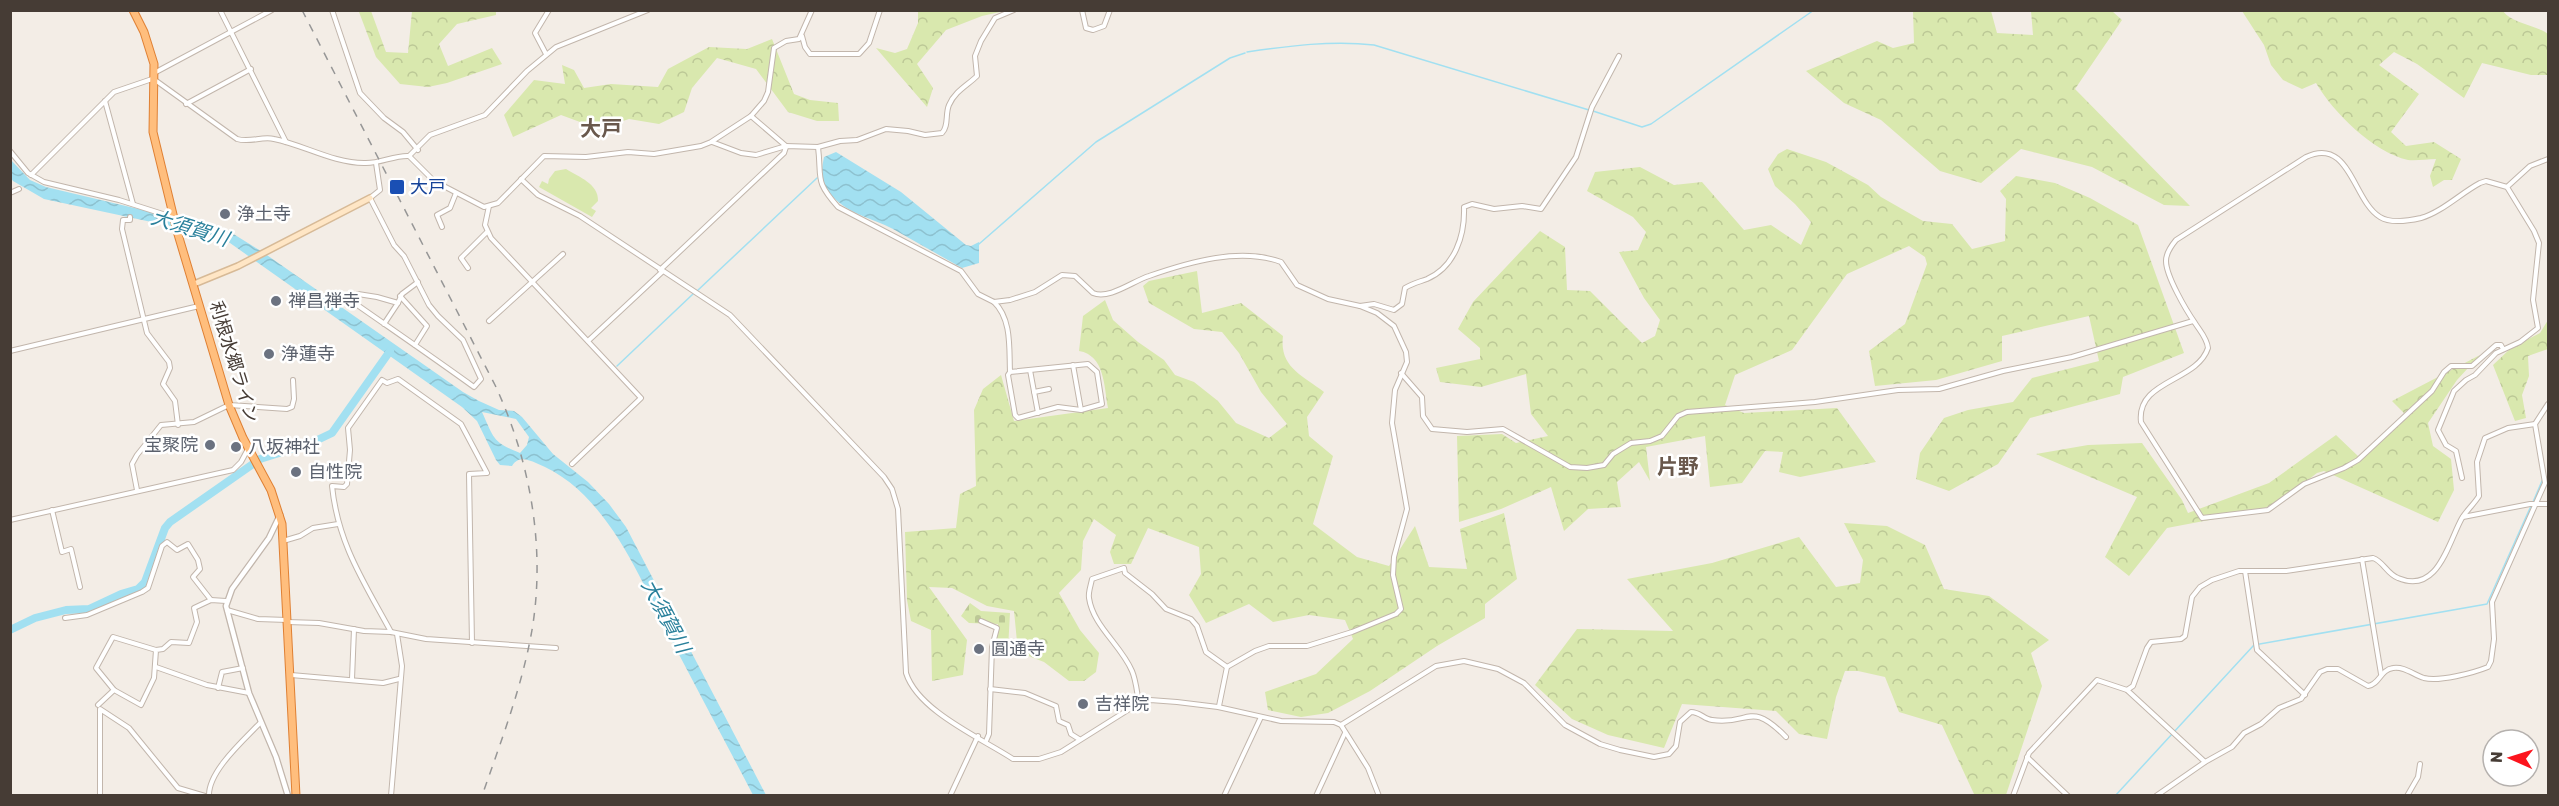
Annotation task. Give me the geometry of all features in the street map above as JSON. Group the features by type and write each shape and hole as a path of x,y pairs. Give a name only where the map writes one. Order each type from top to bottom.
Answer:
{"highway":[{"name":"利根水郷ライン","path":"133,10 147,40 155,77 153,132 177,231 229,405 249,451 272,490 280,516 284,541 296,795"}],"main road":[{"path":"194,284 250,260 265,250 370,198"}],"street":[{"path":"220,10 286,142"},
{"path":"30,176 105,100 122,88 155,77 272,10"},
{"path":"332,10 360,93 384,118 403,132 418,150"},
{"path":"546,54 535,33 549,10"},
{"path":"155,77 186,104 237,139 246,141 266,138 343,160 376,163 398,156 410,156 430,135 485,115 546,54 579,36 648,10"},
{"path":"410,156 428,177 478,205 489,206 498,203 544,156 586,158 628,152 654,154 701,146 751,116 766,98 774,48 786,41 797,41 813,10"},
{"path":"802,35 804,47 810,54 850,56 859,54 869,43 880,10"},
{"path":"711,142 741,153 756,155 786,146 818,147 840,141 856,140 886,129 924,135 942,133 946,127 948,106 953,96 977,76 975,56 981,41 995,18 1014,10"},
{"path":"1082,10 1086,28 1093,30 1104,26 1110,10"},
{"path":"1360,306 1374,304 1394,310 1402,304 1405,288 1440,270 1449,261 1462,234 1464,207 1472,204 1494,209 1522,206 1541,209 1576,157 1592,107 1619,56"},
{"path":"186,104 251,69"},
{"path":"105,100 133,205"},
{"path":"751,116 786,146"},
{"path":"588,341 784,153 786,146"},
{"path":"818,147 819,179 827,194 838,207 961,271 978,294 994,302 1003,314 1008,327 1010,372 1008,375 1015,416 1018,418 1058,407 1081,410 1102,404 1097,372 1088,364 1010,372"},
{"path":"10,151 30,176 47,183 173,215"},
{"path":"2462,478 2456,451 2446,445 2439,436 2438,425 2454,391 2503,349 2520,342 2538,327 2533,300 2539,243 2506,187 2486,181 2426,216 2388,221 2374,212 2340,160 2328,153 2313,153 2216,213 2173,244 2167,256 2167,268 2193,321 2207,340 2207,351 2191,368 2147,397 2140,411 2140,417 2143,428 2202,518 2268,510 2304,484 2344,468 2358,460 2432,391 2444,372 2451,366 2472,366 2496,345 2501,345 2503,349"},
{"path":"2506,187 2530,166 2548,159"},
{"path":"376,163 380,190 370,198 394,245 404,256 438,316 463,340 481,379 474,387 353,302 358,294 398,303"},
{"path":"521,179 538,195 580,216 730,315 888,483 898,509 904,661 908,677 916,691 942,716 1013,759 1024,760 1051,756 1139,703 1150,700 1218,707 1290,722 1329,720 1341,725 1368,768 1379,795"},
{"path":"10,193 20,189"},
{"path":"442,227 437,215 450,207 456,194"},
{"path":"489,206 485,225 487,232 642,398 572,464"},
{"path":"130,217 130,220 123,220 122,229 148,336 169,362 170,368 163,384 175,401 178,425"},
{"path":"468,268 461,258 487,232"},
{"path":"489,321 563,254"},
{"path":"994,302 1010,300 1035,292 1062,275 1075,276 1093,293 1105,294 1174,267 1246,255 1281,262 1297,285 1328,299 1360,306 1377,313 1394,326 1406,352 1407,362 1395,390 1392,423 1407,510 1394,557 1393,575 1401,609 1396,614 1352,632 1307,646 1269,646 1255,651 1227,667 1218,707"},
{"path":"384,324 400,296 418,282"},
{"path":"400,296 427,326 416,345"},
{"path":"10,351 201,306"},
{"path":"1401,374 1422,397 1423,416 1432,429 1467,432 1503,429 1570,467 1587,468 1604,465 1613,454 1631,443 1650,441 1662,436 1678,416 1687,412 1721,408 1748,409 1898,390 1939,389 2003,371 2072,357 2193,321"},
{"path":"1073,365 1081,410"},
{"path":"1030,370 1038,413"},
{"path":"137,490 132,464 137,454 161,425 194,422 229,405 292,407 293,380"},
{"path":"391,632 352,562 338,524 332,486 344,487 346,484 350,450 348,428 382,380 387,383 400,380 461,424 487,473 469,474 472,643"},
{"path":"1034,392 1049,389"},
{"path":"2156,795 2232,747 2244,733 2261,724 2278,708 2301,699 2318,675 2327,669 2338,669 2368,686 2377,682 2387,669 2398,668 2431,679 2459,676 2488,667 2494,639 2492,602 2545,481 2535,424 2548,404"},
{"path":"2127,690 2133,686 2146,648 2151,642 2181,639 2185,636 2192,597 2200,587 2220,577 2245,571 2286,571 2376,558 2389,573 2401,579 2424,578 2440,565 2462,518 2479,496 2477,462 2485,438 2508,428 2535,424"},
{"path":"10,520 233,470 249,451"},
{"path":"2462,518 2534,504 2548,504"},
{"path":"52,510 62,552 72,549 80,587"},
{"path":"280,516 269,538 232,589 226,601 249,693 276,757 288,795"},
{"path":"284,541 300,536 313,528 338,524"},
{"path":"65,618 87,615 148,588 162,546 167,542 177,550 188,544 198,560 200,569 193,577 212,600"},
{"path":"2362,559 2381,674"},
{"path":"1139,703 1133,672 1119,646 1105,633 1092,606 1089,597 1092,579 1124,568 1125,573 1152,594 1166,609 1191,619 1197,626 1206,652 1227,667"},
{"path":"2245,571 2259,652 2306,695"},
{"path":"156,650 154,678 141,705 114,690 96,668 114,637 156,650 163,649 171,642 189,643 197,622 194,608 212,600 226,601"},
{"path":"227,610 258,619 319,623 426,639 556,648"},
{"path":"981,621 997,628 992,647 989,734 986,741"},
{"path":"352,679 354,628"},
{"path":"391,795 402,666 397,634"},
{"path":"1341,725 1436,666 1464,662 1498,669 1524,683 1565,724 1600,744 1620,750 1654,757 1669,754 1676,746 1680,722 1691,712 1714,720 1744,716 1759,717 1770,721 1786,737"},
{"path":"156,668 218,688 249,693"},
{"path":"218,688 222,672 243,668"},
{"path":"290,675 383,683 400,679"},
{"path":"2013,795 2027,757 2097,680 2127,690 2205,762"},
{"path":"990,689 1025,693 1056,706 1059,721 1068,725 1071,734 1079,739"},
{"path":"98,705 114,690"},
{"path":"100,795 100,709 129,728 178,788 204,795 229,754 261,722"},
{"path":"1224,795 1261,717"},
{"path":"1316,795 1345,733"},
{"path":"950,795 978,736"},
{"path":"2027,757 2068,795"},
{"path":"2407,795 2418,777 2420,764"}],"green space":[{"path":"360,11 371,11 386,52 408,53 412,11 496,11 496,15 457,24 439,44 448,66 492,48 502,64 447,83 428,87 400,84 376,57"},
{"path":"918,11 1000,12 982,16 946,30 917,64 933,88 927,107 876,48 895,53 907,49 918,23"},
{"path":"1913,11 1991,11 1997,33 2033,35 2031,11 2112,11 2122,20 2075,89 2190,206 2164,205 2092,167 2021,149 1981,183 1940,171 1881,120 1844,103 1806,71 1877,41 1893,48 1914,43"},
{"path":"2242,11 2503,11 2512,18 2548,34 2548,75 2531,75 2482,63 2464,98 2417,64 2394,52 2379,65 2419,94 2391,132 2406,146 2434,142 2461,159 2452,180 2444,180 2433,187 2430,176 2436,159 2408,160 2381,149 2343,118 2316,83 2302,89 2283,80 2271,65 2264,45"},
{"path":"772,39 794,94 810,100 838,103 839,121 817,121 788,112 756,69 717,58 692,88 684,112 659,124 629,119 599,129 561,115 513,137 504,115 534,80 565,84 562,65 574,70 584,88 611,84 658,87 668,69 709,47 747,49"},
{"path":"1787,149 1826,162 1868,185 1881,197 1923,221 1952,224 1972,249 2005,241 2006,199 2000,191 2016,176 2055,183 2090,198 2138,225 2184,353 2123,377 2120,394 2030,418 1998,464 1949,491 1916,479 1920,453 1944,418 1968,410 2013,402 2032,378 2099,361 2089,316 2002,336 2002,361 1936,380 1875,386 1869,351 1905,324 1927,264 1925,257 1909,246 1847,274 1792,350 1735,375 1725,405 1744,413 1837,408 1876,462 1800,477 1779,472 1783,452 1765,451 1742,483 1710,487 1705,436 1646,447 1650,481 1639,462 1617,482 1621,507 1588,509 1564,531 1551,487 1501,509 1459,522 1457,436 1502,434 1516,443 1548,436 1531,414 1526,374 1481,387 1440,382 1436,368 1480,359 1480,348 1458,329 1473,302 1540,231 1565,247 1567,290 1590,291 1642,343 1655,336 1660,320 1644,298 1619,252 1638,250 1646,232 1633,217 1587,191 1595,172 1640,167 1674,185 1702,182 1744,230 1771,225 1801,245 1811,222 1775,186 1768,169 1778,154"},
{"path":"566,169 595,190 598,201 591,208 596,211 592,217 539,187 542,181 548,184 555,171"},
{"path":"1197,271 1202,313 1241,303 1283,336 1283,347 1288,363 1300,375 1324,392 1307,417 1309,436 1333,456 1313,524 1357,557 1389,566 1415,526 1429,567 1467,569 1460,529 1504,513 1517,579 1485,604 1485,618 1437,646 1370,691 1328,713 1301,717 1268,710 1265,692 1316,674 1353,639 1345,620 1309,615 1273,622 1249,604 1206,623 1189,595 1201,574 1199,547 1148,528 1131,564 1114,564 1110,552 1116,535 1094,519 1083,541 1081,570 1059,593 1080,630 1099,653 1096,672 1084,681 1069,681 1044,662 1018,652 1014,611 987,606 952,588 929,587 967,640 963,675 932,681 931,630 911,621 907,600 905,532 956,528 960,494 976,486 974,410 983,389 1001,375 1014,421 1108,408 1099,365 1088,354 1079,351 1083,316 1105,300 1113,320 1138,342 1164,360 1175,375 1194,382 1218,401 1236,423 1269,438 1287,424 1261,392 1239,353 1222,332 1194,329 1149,303 1143,286 1149,281"},
{"path":"2548,320 2548,349 2528,356 2529,376 2522,395 2526,418 2515,421 2493,365 2511,348 2540,333"},
{"path":"2480,355 2457,380 2428,423 2433,446 2451,459 2454,490 2438,522 2324,471 2317,473 2295,490 2262,510 2167,528 2129,576 2105,557 2137,497 2036,454 2088,445 2142,443 2182,500 2188,513 2269,483 2336,435 2359,457 2407,416 2392,401"},
{"path":"1844,523 1887,526 1925,545 1944,589 1989,596 2049,640 2031,653 2042,686 2006,795 1974,794 1942,725 1899,712 1885,677 1858,671 1845,671 1836,697 1827,739 1799,734 1776,711 1682,704 1664,748 1608,735 1572,719 1535,685 1577,629 1673,631 1627,579 1712,563 1799,537 1836,587 1860,583 1863,560"},
{"path":"970,603 981,611 1010,613 1008,649 996,648 998,624 969,623 961,616"}],"water":[{"path":"836,152 901,192 966,245 971,246 979,242 979,263 962,268 893,229 842,205 829,192 822,176 824,157"},
{"name":"大須賀川","path":"10,159 30,180 46,187 227,230 264,253 463,392 499,410 514,411 522,417 553,454 588,482 609,504 626,527 766,795 753,795 620,541 603,516 583,494 561,476 526,460 517,461 512,466 500,465 477,421 462,407 230,243 217,236 44,199 11,178","holes":["482,412 516,419 529,437 527,445 520,453 504,446 495,438"]}],"waterway":[{"path":"1593,111 1642,127 1651,124 1814,10"},
{"path":"1247,52 1326,43 1374,45 1589,110"},
{"path":"979,244 1096,142 1230,58 1245,53"},
{"path":"697,291 817,178"},
{"path":"617,366 693,294"},
{"path":"10,630 35,618 66,610 89,609 138,589 145,582 165,528 170,522 260,459 311,443 332,433 390,351"},
{"path":"2533,502 2542,481 2548,480"},
{"path":"2115,796 2254,645 2487,604 2531,506"}],"railway":[{"path":"302,10 495,385 518,443 526,474 536,536 536,599 532,630 517,693 482,796"}],"place":[{"name":"大戸","path":"397,187"},
{"name":"浄土寺","path":"225,214"},
{"name":"禅昌禅寺","path":"276,301"},
{"name":"浄蓮寺","path":"269,354"},
{"name":"宝聚院","path":"210,445"},
{"name":"八坂神社","path":"236,447"},
{"name":"自性院","path":"296,472"},
{"name":"圓通寺","path":"979,649"},
{"name":"吉祥院","path":"1083,704"}],"district":[{"name":"大戸","path":"601,128"},
{"name":"片野","path":"1678,466"}]}
